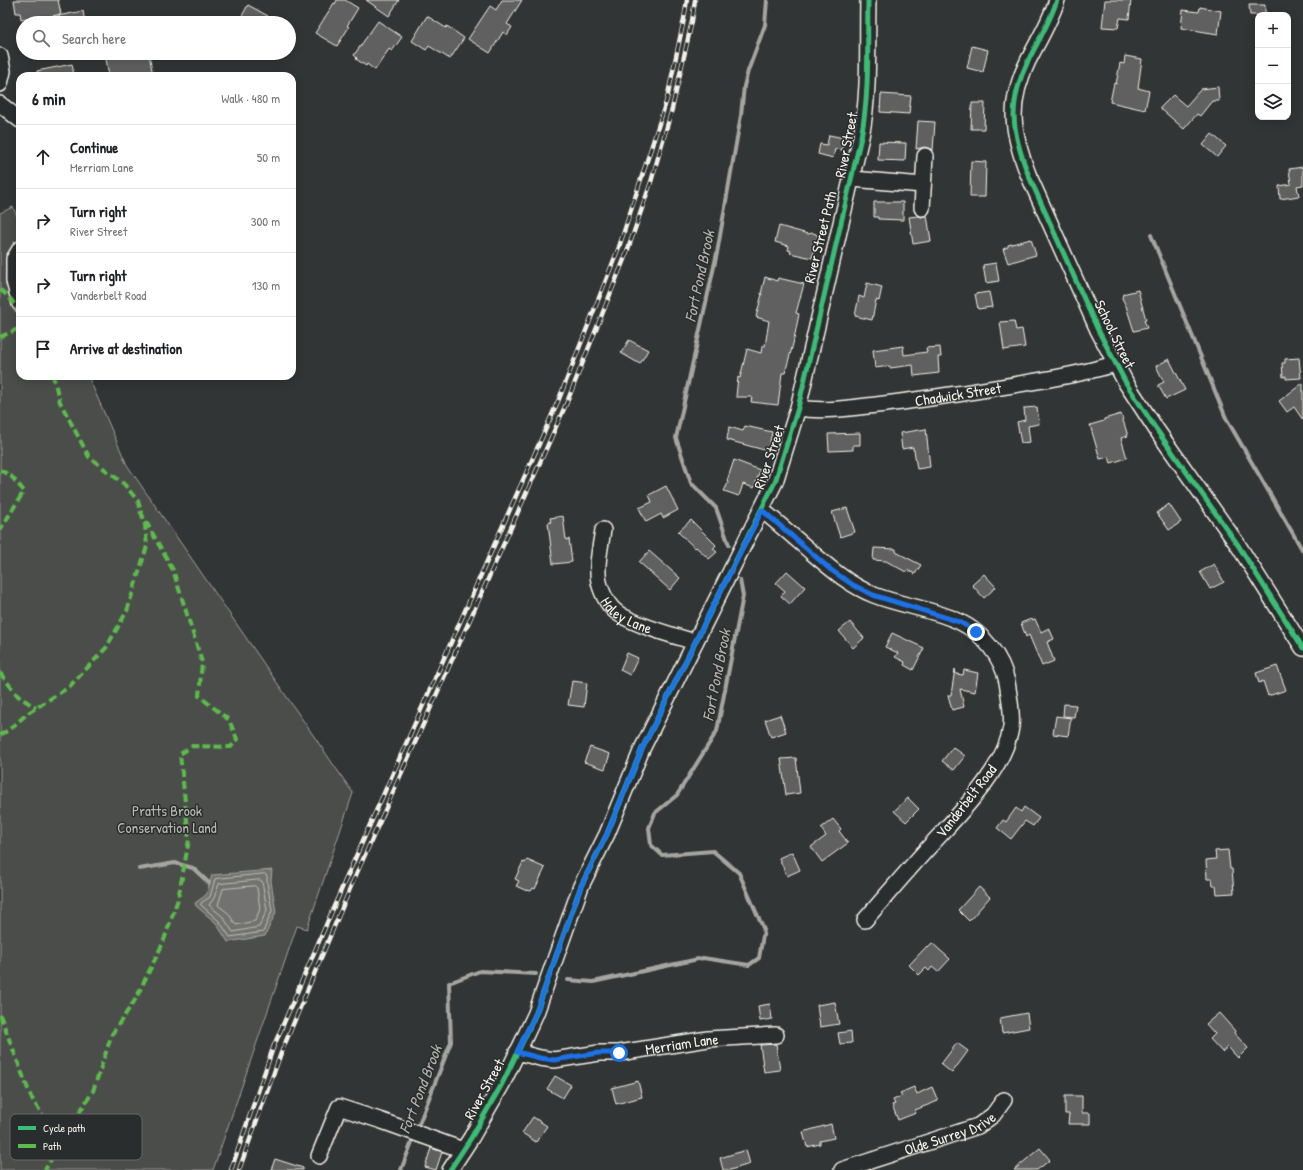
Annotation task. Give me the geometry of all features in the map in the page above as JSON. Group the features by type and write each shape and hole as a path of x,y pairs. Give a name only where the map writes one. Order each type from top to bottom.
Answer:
{"street":[{"name":"River Street","path":"450,1170 502,1084 538,1007 581,886 607,834 642,749 762,510 780,468 798,408 865,118 868,0"},
{"name":"School Street","path":"1057,0 1047,24 1027,62 1019,82 1014,105 1014,127 1028,174 1098,330 1115,364 1156,429 1238,545 1303,648"},
{"path":"0,56 3,71 0,84"},
{"path":"0,104 16,117"},
{"path":"922,208 925,156"},
{"path":"852,179 924,185"},
{"path":"16,256 14,259 14,281 16,289"},
{"name":"Chadwick Street","path":"798,408 832,410 915,400 1056,378 1115,364"},
{"name":"Vanderbelt Road","path":"762,510 831,570 853,585 873,595 960,622 976,632 990,646 1005,672 1012,726 1006,745 994,769 954,820 865,920"},
{"name":"Haley Lane","path":"603,530 598,573 602,592 613,609 624,617 656,630 695,642"},
{"name":"Merriam Lane","path":"517,1052 554,1060 598,1053 619,1053 708,1039 776,1034"},
{"name":"Olde Surrey Drive","path":"842,1170 978,1126 993,1115 1004,1100"},
{"path":"319,1156 339,1107 382,1120 463,1150"}],"green space":[{"name":"Pratts Brook Conservation Land","path":"13,207 16,214 16,380 90,380 127,465 353,793 307,929 297,926 213,1170 0,1170 0,213"}],"water":[{"path":"272,870 271,881 276,912 265,936 228,942 216,923 196,906 195,903 206,895 212,875"}],"building":[{"path":"14,0 58,0 61,14 52,16 20,16 20,13 16,13"},
{"path":"337,0 345,0 358,8 347,26 349,27 337,46 315,33"},
{"path":"366,0 399,0 389,16"},
{"path":"502,0 522,0 507,24 512,27 507,35 503,32 490,53 468,39 490,6 496,10"},
{"path":"1105,0 1131,0 1129,19 1120,18 1118,28 1102,27"},
{"path":"248,5 268,16 242,16"},
{"path":"1249,5 1265,5 1265,12 1255,12 1255,15 1250,15"},
{"path":"1200,7 1221,11 1218,34 1181,28 1183,10 1199,12"},
{"path":"83,11 84,16 57,16"},
{"path":"427,16 446,28 447,26 464,38 450,59 429,46 426,50 412,41"},
{"path":"378,21 402,37 392,51 389,49 375,70 356,59 357,58 354,55"},
{"path":"972,46 988,50 983,72 967,68"},
{"path":"1125,56 1142,59 1138,88 1149,91 1145,110 1110,102 1114,83 1116,84 1120,63 1124,64"},
{"path":"106,60 150,60 152,72 108,72"},
{"path":"72,64 73,72 37,72"},
{"path":"1218,87 1219,101 1212,101 1200,116 1197,114 1184,129 1160,108 1173,95 1186,106 1201,89"},
{"path":"881,94 911,96 909,114 880,112"},
{"path":"972,103 985,103 984,129 971,129"},
{"path":"918,121 935,122 933,150 925,147 916,149"},
{"path":"1212,134 1226,146 1217,157 1203,145"},
{"path":"829,135 844,138 842,150 835,149 833,158 818,154 820,144 827,145"},
{"path":"879,142 906,143 905,161 878,160"},
{"path":"971,161 986,162 985,197 970,197"},
{"path":"1303,167 1303,185 1297,186 1299,196 1280,199 1279,186 1291,184 1289,169"},
{"path":"874,202 903,202 903,220 878,219 878,217 874,217"},
{"path":"927,215 931,241 913,244 909,217 922,217"},
{"path":"779,226 808,234 816,234 818,237 812,258 790,253 791,251 788,250 789,246 775,242"},
{"path":"1031,239 1036,255 1008,263 1003,249 1008,247 1008,245"},
{"path":"996,263 999,281 986,283 983,265"},
{"path":"765,277 777,281 778,278 804,284 796,313 799,314 793,344 785,373 782,373 778,405 751,402 752,397 736,397 738,377 740,378 747,349 761,353 762,346 765,346 769,321 756,317"},
{"path":"867,283 882,287 879,301 876,300 872,320 855,316 859,296 864,298"},
{"path":"1138,290 1147,328 1134,331 1122,298 1123,294"},
{"path":"989,292 992,307 978,309 975,294"},
{"path":"1014,321 1016,330 1022,329 1025,347 1004,350 1000,322"},
{"path":"629,340 648,350 640,364 621,353"},
{"path":"903,346 904,355 927,352 926,348 940,347 941,357 938,357 939,373 914,376 913,365 875,368 873,350"},
{"path":"1299,358 1301,378 1286,379 1286,376 1283,377 1282,363 1285,363 1285,359"},
{"path":"1169,359 1185,390 1166,399 1158,385 1164,382 1156,366"},
{"path":"1303,383 1303,420 1294,407 1287,412 1279,401"},
{"path":"1037,407 1039,424 1028,426 1030,442 1021,443 1017,422 1025,420 1024,408"},
{"path":"1121,414 1128,436 1121,438 1127,458 1111,463 1109,457 1100,459 1090,425"},
{"path":"745,426 772,432 768,451 727,440 729,427 743,431"},
{"path":"926,429 930,467 917,469 913,447 902,449 900,433"},
{"path":"860,433 860,445 853,445 853,450 829,451 828,434"},
{"path":"734,460 760,470 754,488 743,484 739,496 724,491 728,483 727,481"},
{"path":"666,486 678,510 663,518 661,514 646,522 639,508 652,502 649,495"},
{"path":"1169,504 1181,522 1169,530 1157,513"},
{"path":"847,508 855,532 840,537 832,512"},
{"path":"563,516 566,540 569,539 572,562 553,564 548,523 551,522 550,518"},
{"path":"691,520 716,545 713,549 717,552 709,559 678,532"},
{"path":"874,548 896,549 896,552 921,565 915,574 907,570 906,572 886,561 873,560"},
{"path":"649,551 680,578 670,590 639,562"},
{"path":"1214,564 1224,582 1210,589 1200,572"},
{"path":"787,571 805,587 790,604 781,596 785,591 776,583"},
{"path":"984,574 996,587 984,598 972,585"},
{"path":"1035,619 1041,632 1049,628 1054,639 1047,642 1054,661 1042,666 1029,635 1026,637 1021,623"},
{"path":"850,622 864,638 853,648 839,631"},
{"path":"892,633 924,648 913,670 904,665 905,662 895,657 898,653 885,647"},
{"path":"627,653 638,658 630,675 620,670"},
{"path":"1277,666 1286,690 1268,696 1263,681 1259,683 1256,673"},
{"path":"955,669 956,674 963,675 964,670 978,673 975,692 960,689 964,707 952,710 948,695 951,695"},
{"path":"572,681 587,683 584,707 568,705"},
{"path":"1064,704 1076,705 1074,717 1063,716"},
{"path":"780,715 786,732 771,737 765,720"},
{"path":"1056,716 1071,718 1068,736 1053,734"},
{"path":"590,747 610,754 605,769 584,762"},
{"path":"953,747 965,756 954,770 942,761"},
{"path":"796,758 800,793 786,795 781,759"},
{"path":"908,798 919,809 906,822 894,811"},
{"path":"1024,807 1039,818 1033,826 1025,821 1011,839 997,828 1003,820 1006,822 1016,808 1021,812"},
{"path":"833,819 841,829 839,831 848,843 822,862 811,847 826,836 821,828"},
{"path":"1228,850 1230,869 1232,869 1234,893 1217,894 1216,886 1213,886 1212,879 1207,879 1206,860 1216,859 1215,851"},
{"path":"792,852 800,870 787,876 779,858"},
{"path":"527,860 545,868 535,889 533,888 531,891 527,891 516,886 519,881 515,879 523,862 525,863"},
{"path":"979,887 990,897 969,921 958,910"},
{"path":"932,943 950,959 938,972 932,967 929,971 926,968 919,975 909,965 927,946 928,947"},
{"path":"835,1002 839,1024 820,1027 817,1005"},
{"path":"770,1004 772,1019 760,1021 758,1006"},
{"path":"1027,1013 1029,1028 1002,1033 1000,1018"},
{"path":"1219,1013 1235,1031 1234,1033 1248,1048 1238,1058 1228,1047 1222,1052 1210,1039 1215,1034 1206,1024"},
{"path":"851,1031 852,1043 840,1044 838,1033"},
{"path":"957,1043 968,1051 952,1073 941,1064"},
{"path":"776,1044 780,1070 764,1072 760,1045"},
{"path":"555,1076 571,1085 563,1098 547,1089"},
{"path":"638,1081 642,1097 616,1104 612,1088"},
{"path":"914,1087 917,1094 932,1087 938,1101 915,1110 916,1113 898,1120 892,1105 895,1104 893,1100 902,1096 900,1093"},
{"path":"1065,1096 1082,1096 1082,1113 1090,1113 1090,1124 1068,1124 1069,1114 1065,1114"},
{"path":"533,1117 547,1126 536,1142 522,1133"},
{"path":"831,1124 834,1138 820,1141 820,1144 807,1147 803,1132"},
{"path":"431,1148 442,1152 436,1170 425,1167"},
{"path":"1040,1148 1050,1160 1037,1170 1014,1170"},
{"path":"746,1150 750,1164 730,1170 723,1170 720,1158"},
{"path":"275,1159 303,1168 303,1170 271,1170"}],"waterway":[{"name":"Fort Pond Brook","path":"729,545 716,508 691,483 676,438 717,253 741,115 744,86 765,25 767,0"},
{"path":"1151,235 1226,418 1303,551"},
{"name":"Fort Pond Brook","path":"568,980 593,982 703,958 749,965 759,958 764,930 739,873 713,851 662,855 651,845 649,828 655,813 677,795 717,731 743,596 740,580"},
{"path":"139,869 175,863 193,868 209,883"},
{"name":"Fort Pond Brook","path":"401,1170 451,1042 449,983 480,971 536,974"}],"railway":[{"path":"231,1170 273,1048 345,881 559,399 619,247 667,99 687,0"},
{"path":"239,1170 281,1053 352,884 567,402 627,252 651,182 672,109 692,21 695,0"}],"marked path":[{"path":"0,290 7,295 16,307"},
{"path":"0,337 16,330"},
{"path":"0,735 9,730 28,713 69,687 106,648 127,611 147,546 145,525 138,501 124,484 89,457 60,402 54,380"},
{"path":"0,470 11,476 24,491 0,530"},
{"path":"78,1114 93,1091 112,1034 135,1000 163,943 178,899 189,840 180,754 192,746 231,747 237,739 229,720 199,696 202,662 173,570 140,511"},
{"path":"0,673 18,696 36,708"},
{"path":"0,1015 31,1097 42,1114"},
{"path":"45,1170 51,1160"}],"cycle path":[{"name":"River Street Path","path":"450,1170 471,1138 502,1084 522,1043 536,1013 581,886 607,834 642,749 775,482 798,408 861,137 866,103 868,69 868,0"},
{"path":"1057,0 1047,24 1021,76 1017,91 1014,118 1015,131 1028,174 1098,330 1126,383 1156,429 1238,545 1303,648"}],"route":[{"path":"619,1053 598,1053 554,1060 517,1052 536,1013 581,886 607,834 642,749 762,510 831,570 853,585 873,595 960,622 976,632"}]}
